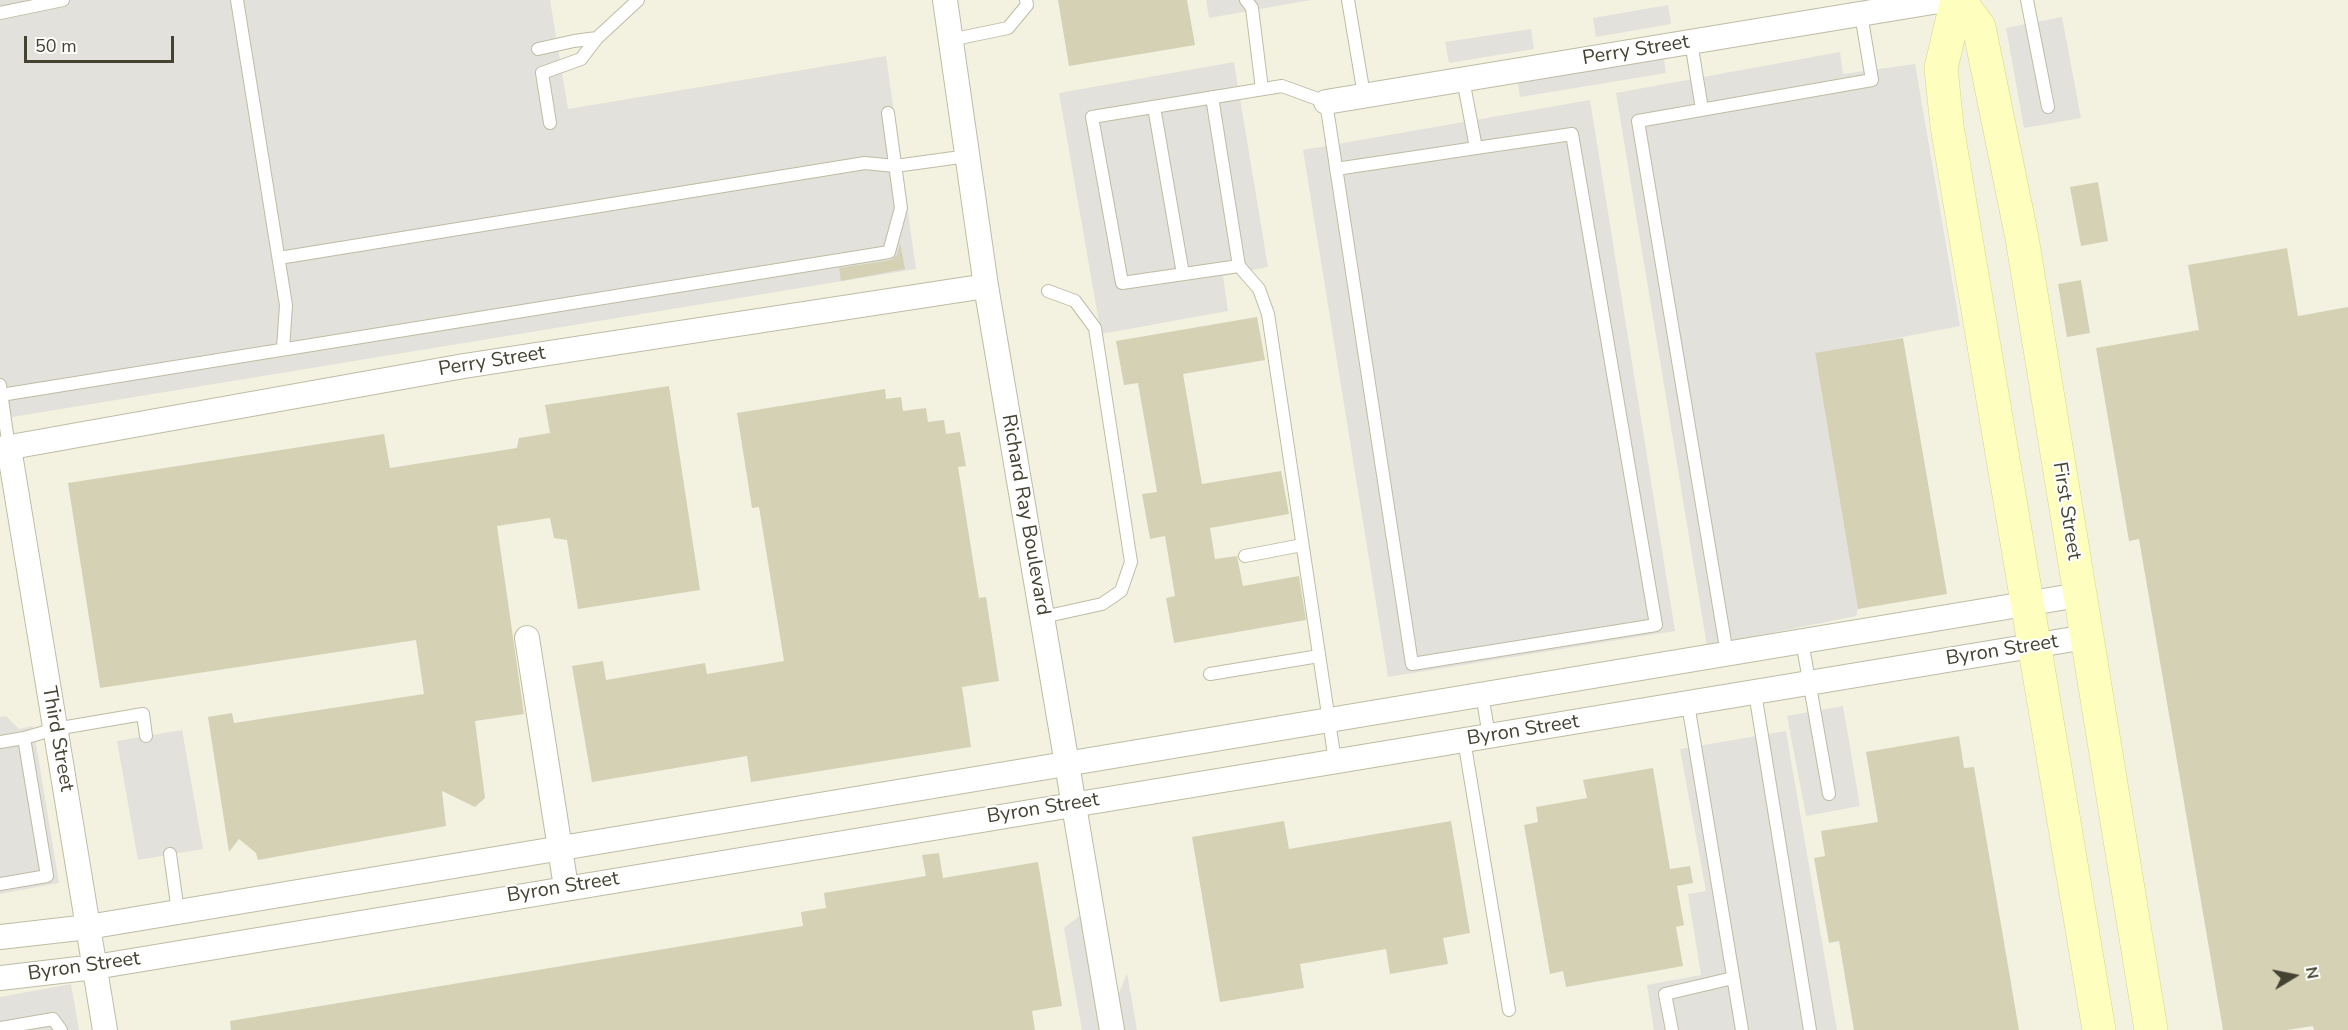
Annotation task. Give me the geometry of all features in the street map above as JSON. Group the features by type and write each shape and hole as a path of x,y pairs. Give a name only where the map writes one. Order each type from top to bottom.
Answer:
{"street":[{"name":"Richard Ray Boulevard","path":"945,0 986,285 1112,1030"},
{"name":"Perry Street","path":"1326,102 1945,0"},
{"name":"First Street","path":"1958,0 1979,27 2022,238 2151,1030"},
{"name":"First Street","path":"1958,0 1941,68 1947,126 2100,1030"},
{"name":"Perry Street","path":"4,449 464,366 986,285"},
{"name":"Third Street","path":"4,449 55,729 105,1030"},
{"name":"Byron Street","path":"0,937 88,927 2079,595"},
{"name":"Byron Street","path":"0,978 95,967 566,887 2086,637"},
{"path":"527,638 566,887"},
{"path":"795,808 802,849"},
{"path":"190,910 208,948"}],"lane":[{"path":"0,13 63,0"},
{"path":"237,0 286,305 283,350"},
{"path":"550,123 542,73 581,59 597,38 638,0"},
{"path":"950,40 1008,28 1027,4 1026,0"},
{"path":"1246,0 1252,8 1262,89"},
{"path":"2027,0 2048,107"},
{"path":"1350,1 1364,95"},
{"path":"1727,654 1638,121 1872,80 1861,14"},
{"path":"538,49 597,38"},
{"path":"1691,42 1702,109"},
{"path":"1463,80 1476,148"},
{"path":"1239,266 1122,283 1092,117 1282,86 1326,102 1336,169 1412,664 1656,625 1572,134 1336,169"},
{"path":"1212,97 1239,266 1259,290 1268,314 1335,761"},
{"path":"1154,107 1183,274"},
{"path":"4,449 1,390 283,350 889,252 901,208 888,113"},
{"path":"279,258 865,164 895,165 968,156"},
{"path":"1043,617 1102,604 1121,591 1131,562 1095,328 1075,301 1048,291"},
{"path":"1245,556 1302,545"},
{"path":"1802,641 1829,794"},
{"path":"1210,674 1319,656"},
{"path":"1755,693 1810,1030"},
{"path":"1482,694 1489,736"},
{"path":"1688,704 1742,1030"},
{"path":"0,742 55,729 143,714 146,736"},
{"path":"0,884 47,876 24,738"},
{"path":"1464,740 1509,1010"},
{"path":"170,854 190,910"},
{"path":"1671,1030 1665,994 1733,978"},
{"path":"0,1028 53,1018 61,1030"}],"shaded area":[{"path":"0,0 550,0 568,109 886,56 916,269 0,419"},
{"path":"1206,0 1311,0 1209,18"},
{"path":"1668,5 1671,24 1596,37 1593,18"},
{"path":"2062,17 2081,118 2024,128 2006,28"},
{"path":"1531,29 1534,49 1449,63 1445,42"},
{"path":"1663,52 1666,73 1520,97 1517,76"},
{"path":"1840,52 1843,74 1915,64 1960,326 1815,354 1858,609 1856,616 1707,646 1616,93"},
{"path":"1234,62 1268,267 1223,276 1228,311 1101,334 1059,93"},
{"path":"1590,100 1675,631 1388,677 1303,150"},
{"path":"1843,706 1860,806 1806,816 1787,716"},
{"path":"6,716 19,729 33,726 59,883 0,894 0,717"},
{"path":"182,730 203,849 138,860 117,741"},
{"path":"1786,731 1837,1030 1654,1030 1647,985 1701,975 1688,894 1706,891 1680,749"},
{"path":"1083,913 1118,996 1127,973 1137,1030 1082,1030 1064,928"},
{"path":"71,984 79,1030 0,1030 0,997"}],"building":[{"path":"1058,0 1187,0 1195,45 1069,66"},
{"path":"2098,182 2108,241 2081,246 2070,187"},
{"path":"900,243 905,269 841,281 839,268 891,260 897,255"},
{"path":"2287,248 2298,316 2348,307 2348,1030 2314,1030 2313,1026 2287,1030 2223,1030 2139,539 2129,541 2096,348 2199,330 2188,265"},
{"path":"2081,280 2090,333 2067,337 2058,284"},
{"path":"1257,317 1265,360 1183,374 1202,484 1281,471 1289,514 1210,528 1215,559 1237,556 1243,586 1299,576 1306,620 1174,643 1166,598 1175,596 1165,536 1150,539 1142,494 1157,492 1138,383 1124,385 1116,341"},
{"path":"1903,338 1947,594 1858,609 1815,353"},
{"path":"669,386 700,590 578,609 567,540 554,538 550,518 497,526 524,714 475,721 485,798 475,807 442,791 446,826 258,860 256,853 239,839 229,852 208,717 232,713 234,723 424,694 416,640 100,688 68,483 384,434 390,468 517,448 519,438 550,433 545,405"},
{"path":"885,389 886,399 901,397 903,411 926,408 928,422 944,420 946,434 960,432 966,466 958,467 979,598 986,597 999,681 962,687 971,747 751,782 747,756 592,782 572,666 603,661 606,680 705,663 707,674 784,661 759,507 752,508 737,413"},
{"path":"1959,736 1964,768 1974,767 2019,1030 1854,1030 1839,941 1829,943 1814,858 1825,856 1821,831 1878,822 1866,752"},
{"path":"1653,768 1670,869 1690,866 1693,883 1677,886 1684,925 1676,927 1683,966 1566,987 1563,971 1550,974 1524,825 1538,822 1536,807 1587,798 1583,780"},
{"path":"1284,821 1289,849 1451,821 1470,933 1443,938 1448,964 1390,974 1386,949 1300,964 1304,988 1220,1002 1192,837"},
{"path":"939,853 943,878 1038,862 1062,1006 1032,1011 1035,1030 231,1030 230,1021 803,926 801,912 826,908 824,893 926,876 922,855"}]}
